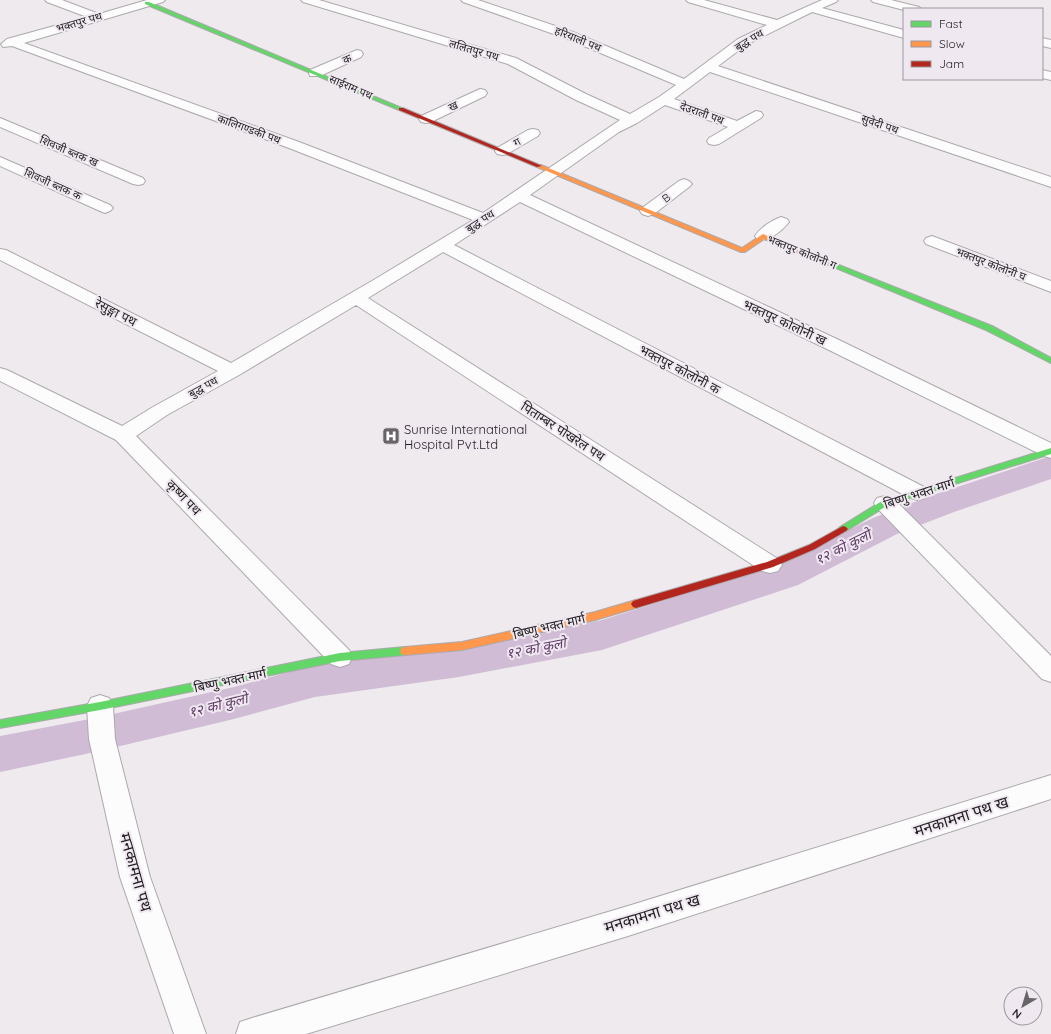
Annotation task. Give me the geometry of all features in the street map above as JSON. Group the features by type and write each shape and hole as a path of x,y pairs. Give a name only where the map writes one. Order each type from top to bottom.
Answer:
{"street":[{"path":"51,0 98,17"},
{"name":"भक्तपुर पथ","path":"5,44 159,0"},
{"name":"ललितपुर पथ","path":"307,0 512,61 632,120"},
{"name":"हरियाली पथ","path":"467,0 569,34 686,84"},
{"path":"692,0 776,24"},
{"name":"बुद्ध पथ","path":"123,435 160,411 232,371 356,298 485,219 614,129 632,120 664,100 742,42 776,24 832,0"},
{"path":"877,0 911,8"},
{"name":"साईराम पथ","path":"147,3 554,172"},
{"path":"811,8 903,34"},
{"name":"कालिगण्डकी पथ","path":"5,44 294,145 485,219"},
{"name":"क","path":"315,72 357,54"},
{"name":"सुवेदी पथ","path":"708,67 1051,182"},
{"name":"ख","path":"426,119 480,93"},
{"name":"देउराली पथ","path":"664,100 739,126"},
{"name":"देउराली पथ","path":"714,141 756,115"},
{"name":"शिवजी ब्लक ख","path":"0,122 138,181"},
{"name":"ग","path":"502,151 533,133"},
{"name":"शिवजी ब्लक क","path":"0,161 105,208"},
{"name":"भक्तपुर कोलोनी ग","path":"554,172 743,251 763,236 989,328 1051,361"},
{"name":"B","path":"648,211 684,184"},
{"name":"भक्तपुर कोलोनी ख","path":"518,195 834,345 1051,451"},
{"path":"763,236 781,222"},
{"name":"भक्तपुर कोलोनी घ","path":"932,241 1051,288"},
{"name":"भक्तपुर कोलोनी क","path":"442,245 918,493"},
{"name":"रेसुङ्गा पथ","path":"0,254 232,371"},
{"name":"पिताम्बर पोखरेल पथ","path":"356,298 770,565"},
{"name":"कृष्ण पथ","path":"6,383 123,435 340,657"},
{"name":"बिष्णु भक्त मार्ग","path":"0,724 100,706 340,657 462,646 595,616 770,565 812,547 886,504 1051,451"},
{"path":"886,504 1051,672"},
{"name":"मनकामना पथ","path":"100,706 102,739 135,877 190,1034"},
{"name":"मनकामना पथ ख","path":"252,1034 628,921 1051,787"}],"waterway":[{"name":"१२ को कुलो","path":"0,754 95,735 234,703 315,681 459,662 602,635 785,576 885,526 942,504 1051,467"}],"traffic: fast":[{"path":"147,3 401,109"},
{"path":"799,251 989,328 1051,361"},
{"path":"843,529 885,503 1051,451"},
{"path":"0,724 100,706 340,657 405,651"}],"traffic: slow":[{"path":"539,166 743,251 763,236 799,251"},
{"path":"405,651 462,646 595,616 636,604"}],"traffic: jam":[{"path":"401,109 539,166"},
{"path":"636,604 770,565 812,547 843,529"}],"place":[{"name":"Sunrise International Hospital Pvt.Ltd","path":"391,436"}]}
